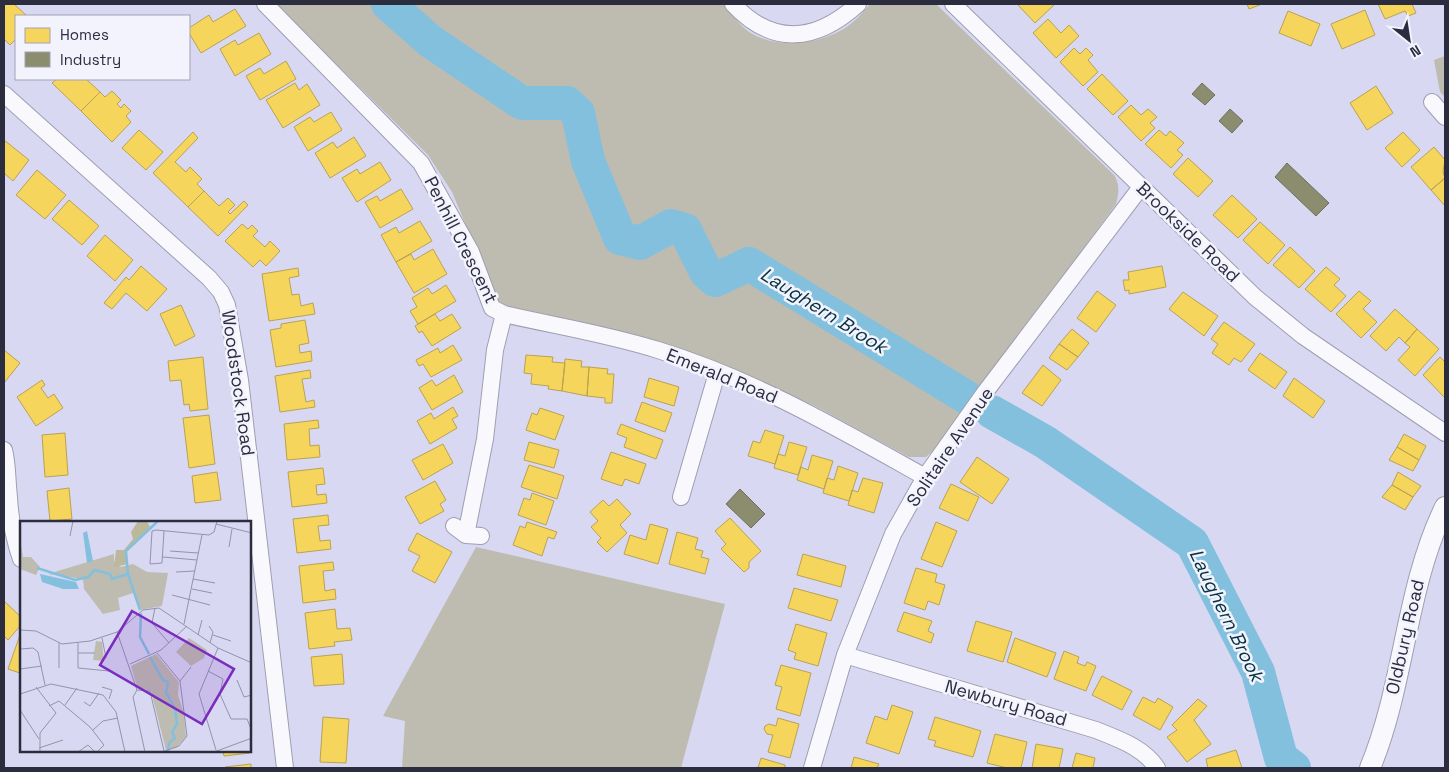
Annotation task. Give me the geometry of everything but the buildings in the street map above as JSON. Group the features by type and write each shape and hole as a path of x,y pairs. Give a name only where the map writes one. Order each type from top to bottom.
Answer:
{"street":[{"name":"Penhill Crescent","path":"265,4 421,163 471,252 492,308 504,314 495,350 485,439 467,532"},
{"path":"733,4 759,27 786,35 819,30 842,18 858,4"},
{"name":"Brookside Road","path":"953,4 1255,297 1303,336 1445,433"},
{"name":"Woodstock Road","path":"4,94 209,278 221,292 231,321 240,380 257,593 285,768"},
{"path":"1432,102 1445,117"},
{"name":"Solitaire Avenue","path":"812,768 845,655 893,534 925,477 986,391 1140,187"},
{"name":"Emerald Road","path":"504,314 591,331 660,351 717,373 781,399 822,419 925,477"},
{"path":"681,497 717,373"},
{"path":"4,450 8,464 8,497 14,540 20,556"},
{"name":"Oldbury Road","path":"1371,767 1395,687 1422,566 1445,506"},
{"name":"Newbury Road","path":"845,655 1096,730 1127,742 1152,760 1157,768"}],"shaded area":[{"path":"276,4 723,4 742,26 760,38 785,43 797,43 834,34 852,23 870,4 936,4 1114,175 1118,186 1117,200 1116,204 937,447 926,457 909,457 817,407 745,374 500,306 452,192 428,155"},
{"path":"1445,56 1445,97 1440,92 1434,60"},
{"path":"476,547 725,604 681,768 402,768 405,721 383,716"}],"waterway":[{"name":"Laughern Brook","path":"388,4 430,41 522,103 567,103 578,113 588,161 620,238 640,243 671,226 685,230 706,272 715,280 749,264 966,397"},
{"name":"Laughern Brook","path":"992,412 1045,442 1192,543 1258,672 1281,758 1294,768"}]}
